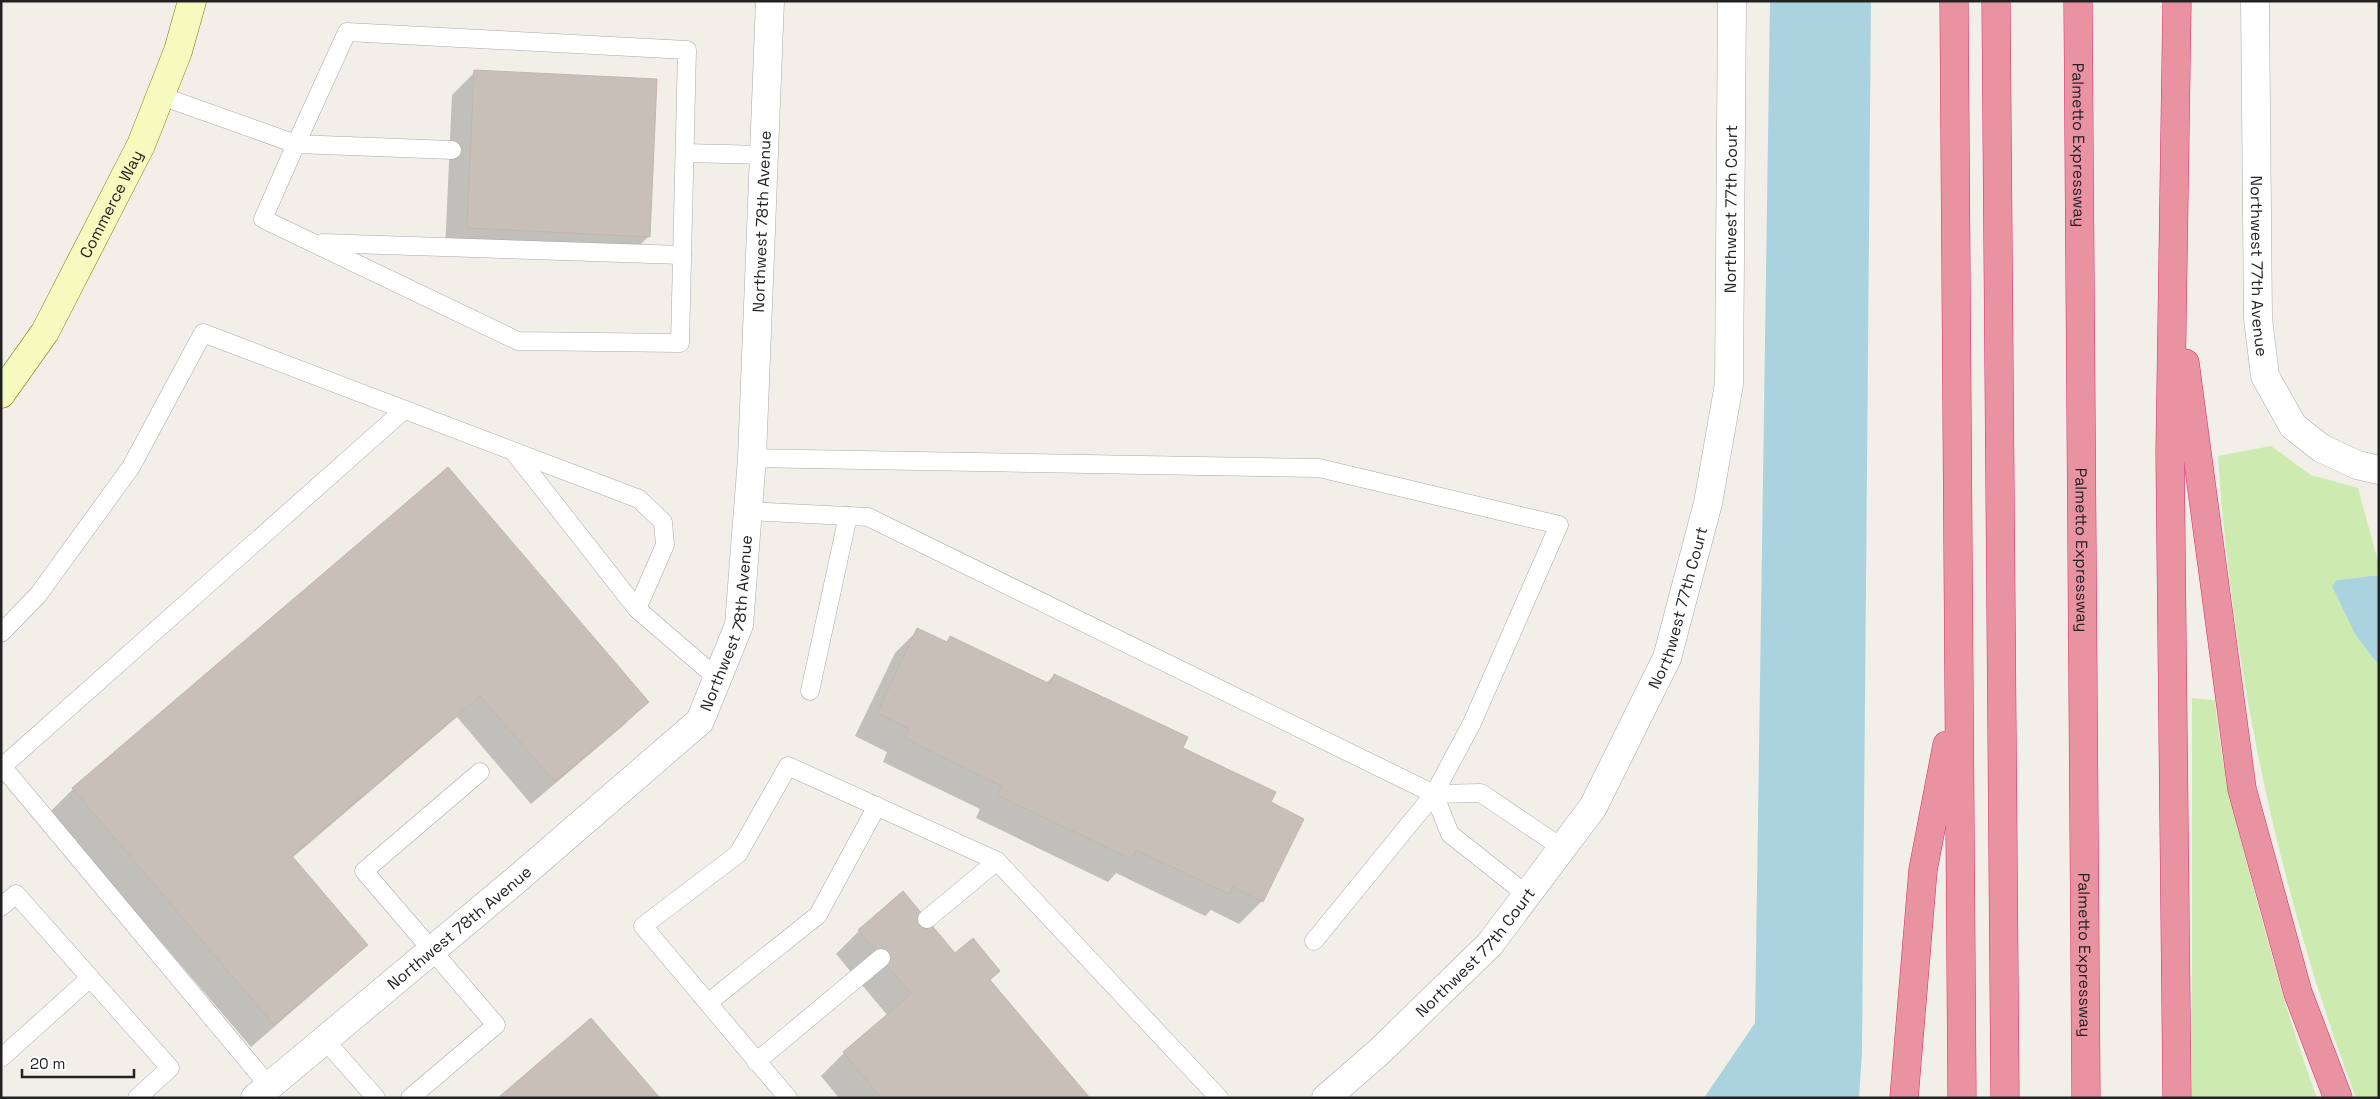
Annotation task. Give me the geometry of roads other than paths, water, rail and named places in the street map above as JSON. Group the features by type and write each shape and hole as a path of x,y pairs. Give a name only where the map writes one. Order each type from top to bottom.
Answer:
{"highway":[{"path":"1954,1 1962,1098"},
{"path":"1996,1 2005,1098"},
{"name":"Palmetto Expressway","path":"2078,1 2086,1098"},
{"path":"2176,1 2170,453 2177,1098"},
{"path":"2174,232 2185,363 2242,789 2298,993 2338,1098"},
{"path":"1904,1098 1923,870 1958,687"}],"street":[{"name":"Commerce Way","path":"1,394 45,332 141,145 161,96 192,1"},
{"name":"Northwest 78th Avenue","path":"262,1092 516,880 700,721 739,625 752,458 770,1"},
{"name":"Northwest 77th Court","path":"1326,1098 1380,1051 1490,944 1593,808 1667,658 1708,504 1729,384 1732,1"},
{"name":"Northwest 77th Avenue","path":"2255,1 2258,319 2265,376 2293,426 2321,448 2357,465 2379,470"}],"lane":[{"path":"347,32 687,50 680,343 518,341 263,219 296,144 347,32"},
{"path":"161,96 296,144 452,150"},
{"path":"685,153 764,155"},
{"path":"314,243 682,255"},
{"path":"1,632 38,595 131,467 203,333 639,499 663,522 666,544 637,608"},
{"path":"262,1092 2,765 404,410"},
{"path":"514,452 637,608 717,678"},
{"path":"752,458 1319,468 1559,524 1472,723 1434,794 1314,942"},
{"path":"748,511 868,517 1434,794 1481,793 1562,848"},
{"path":"810,691 848,516"},
{"path":"788,1098 643,926 738,854 788,766 997,861 1219,1098"},
{"path":"410,1098 496,1025 364,871 480,772"},
{"path":"1434,794 1450,834 1527,895"},
{"path":"709,1002 818,915 877,806"},
{"path":"927,919 997,861"},
{"path":"1,907 16,894 170,1068 137,1098"},
{"path":"756,1062 881,958"},
{"path":"1,1058 90,978"},
{"path":"324,1039 376,1098"}],"water":[{"path":"1770,1 1871,1 1862,1052 1859,1098 1704,1098 1755,1023"},
{"path":"2379,575 2379,666 2355,634 2332,586 2337,580"}]}
